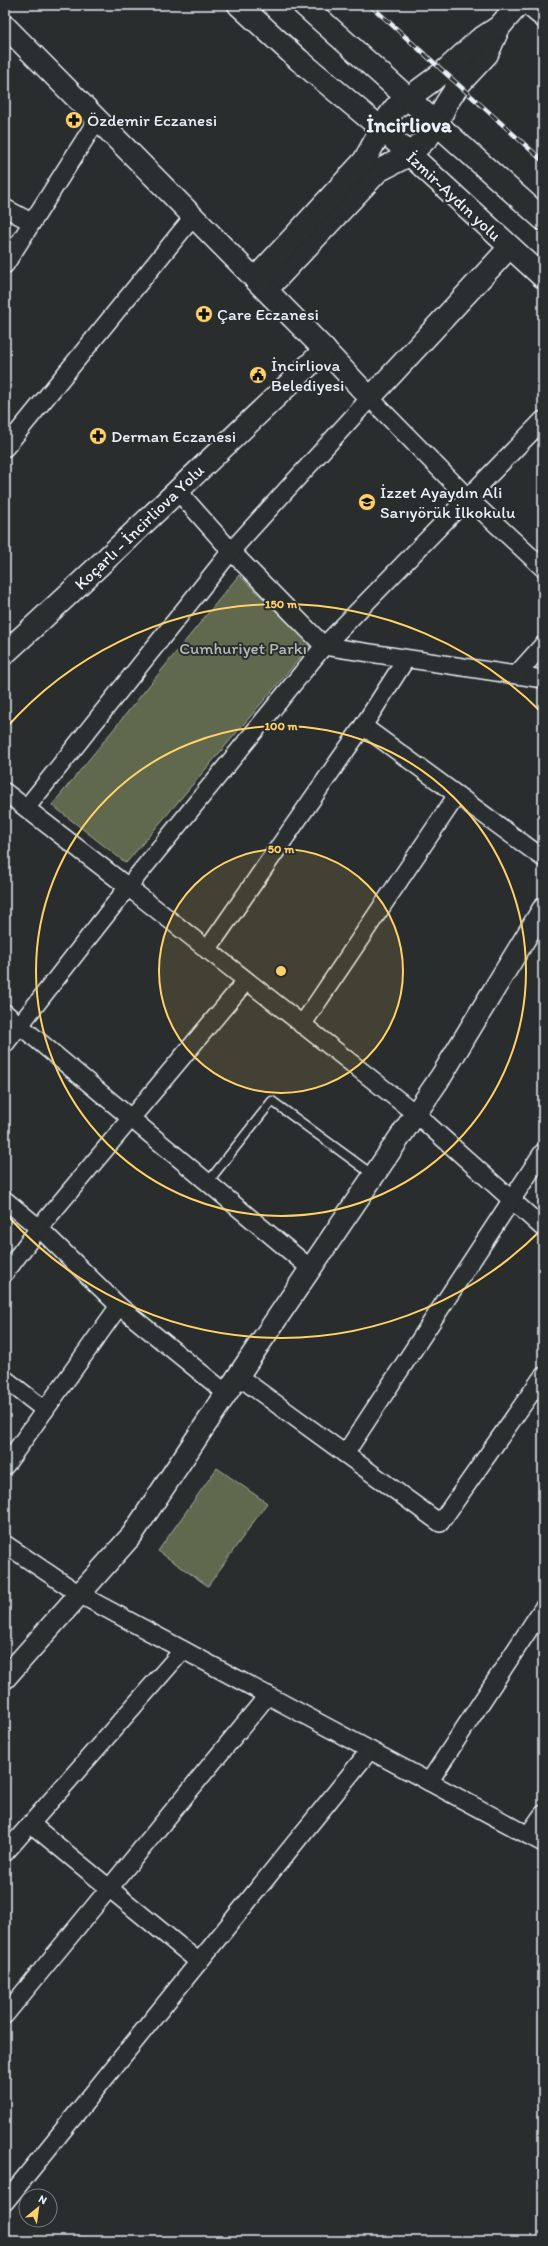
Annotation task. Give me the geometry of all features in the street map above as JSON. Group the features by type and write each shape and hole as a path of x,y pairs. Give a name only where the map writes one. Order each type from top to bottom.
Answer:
{"main road":[{"name":"İzmir-Aydın yolu","path":"239,5 299,60 383,130 509,248 543,277"},
{"path":"304,5 543,219"},
{"path":"260,284 364,161 383,130 389,116 408,97 445,71 479,40 499,27 518,5"},
{"path":"260,284 378,171 409,155 428,137 437,124 446,104 459,84 487,54 499,27"},
{"path":"260,284 325,350"},
{"name":"Koçarlı - İncirliova Yolu","path":"5,653 94,572 177,490 325,350"}],"street":[{"path":"526,5 543,19"},
{"path":"5,26 260,284"},
{"path":"5,266 98,120"},
{"path":"5,208 32,222"},
{"path":"6,444 193,216"},
{"path":"27,807 231,551 509,248"},
{"path":"325,350 467,497 543,568"},
{"path":"5,1044 128,887 324,646 543,420"},
{"path":"177,490 231,551 324,646 543,679"},
{"path":"516,675 543,645"},
{"path":"207,950 363,726 406,659"},
{"path":"363,726 543,858"},
{"path":"5,792 27,807 416,1114 543,1228"},
{"path":"302,1025 456,795"},
{"path":"5,1678 132,1535 310,1268 442,1075 543,909"},
{"path":"5,1273 39,1228 246,981"},
{"path":"5,1013 310,1268"},
{"path":"345,1454 543,1152"},
{"path":"5,1200 39,1228 119,1306 226,1393"},
{"path":"5,1466 119,1306"},
{"path":"238,1376 440,1523 543,1376"},
{"path":"5,1379 45,1410"},
{"path":"5,1544 79,1594 543,1844"},
{"path":"429,1782 543,1608"},
{"path":"5,1853 183,1650"},
{"path":"5,2015 268,1695"},
{"path":"5,2202 370,1750"},
{"path":"528,1836 543,1814"},
{"path":"31,1824 110,1887 199,1962"}],"lane":[{"path":"208,1182 272,1101 374,1176"}],"green space":[{"name":"Cumhuriyet Parkı","path":"239,575 311,645 126,863 52,805"},
{"path":"217,1468 267,1503 208,1586 158,1551"}],"railway":[{"path":"370,5 543,161"}],"place":[{"name":"Özdemir Eczanesi","path":"74,120"},
{"name":"Çare Eczanesi","path":"204,314"},
{"name":"İncirliova Belediyesi","path":"258,375"},
{"name":"Derman Eczanesi","path":"98,436"},
{"name":"İzzet Ayaydın Ali Sarıyörük İlkokulu","path":"367,502"}],"district":[{"name":"İncirliova","path":"409,125"}]}
